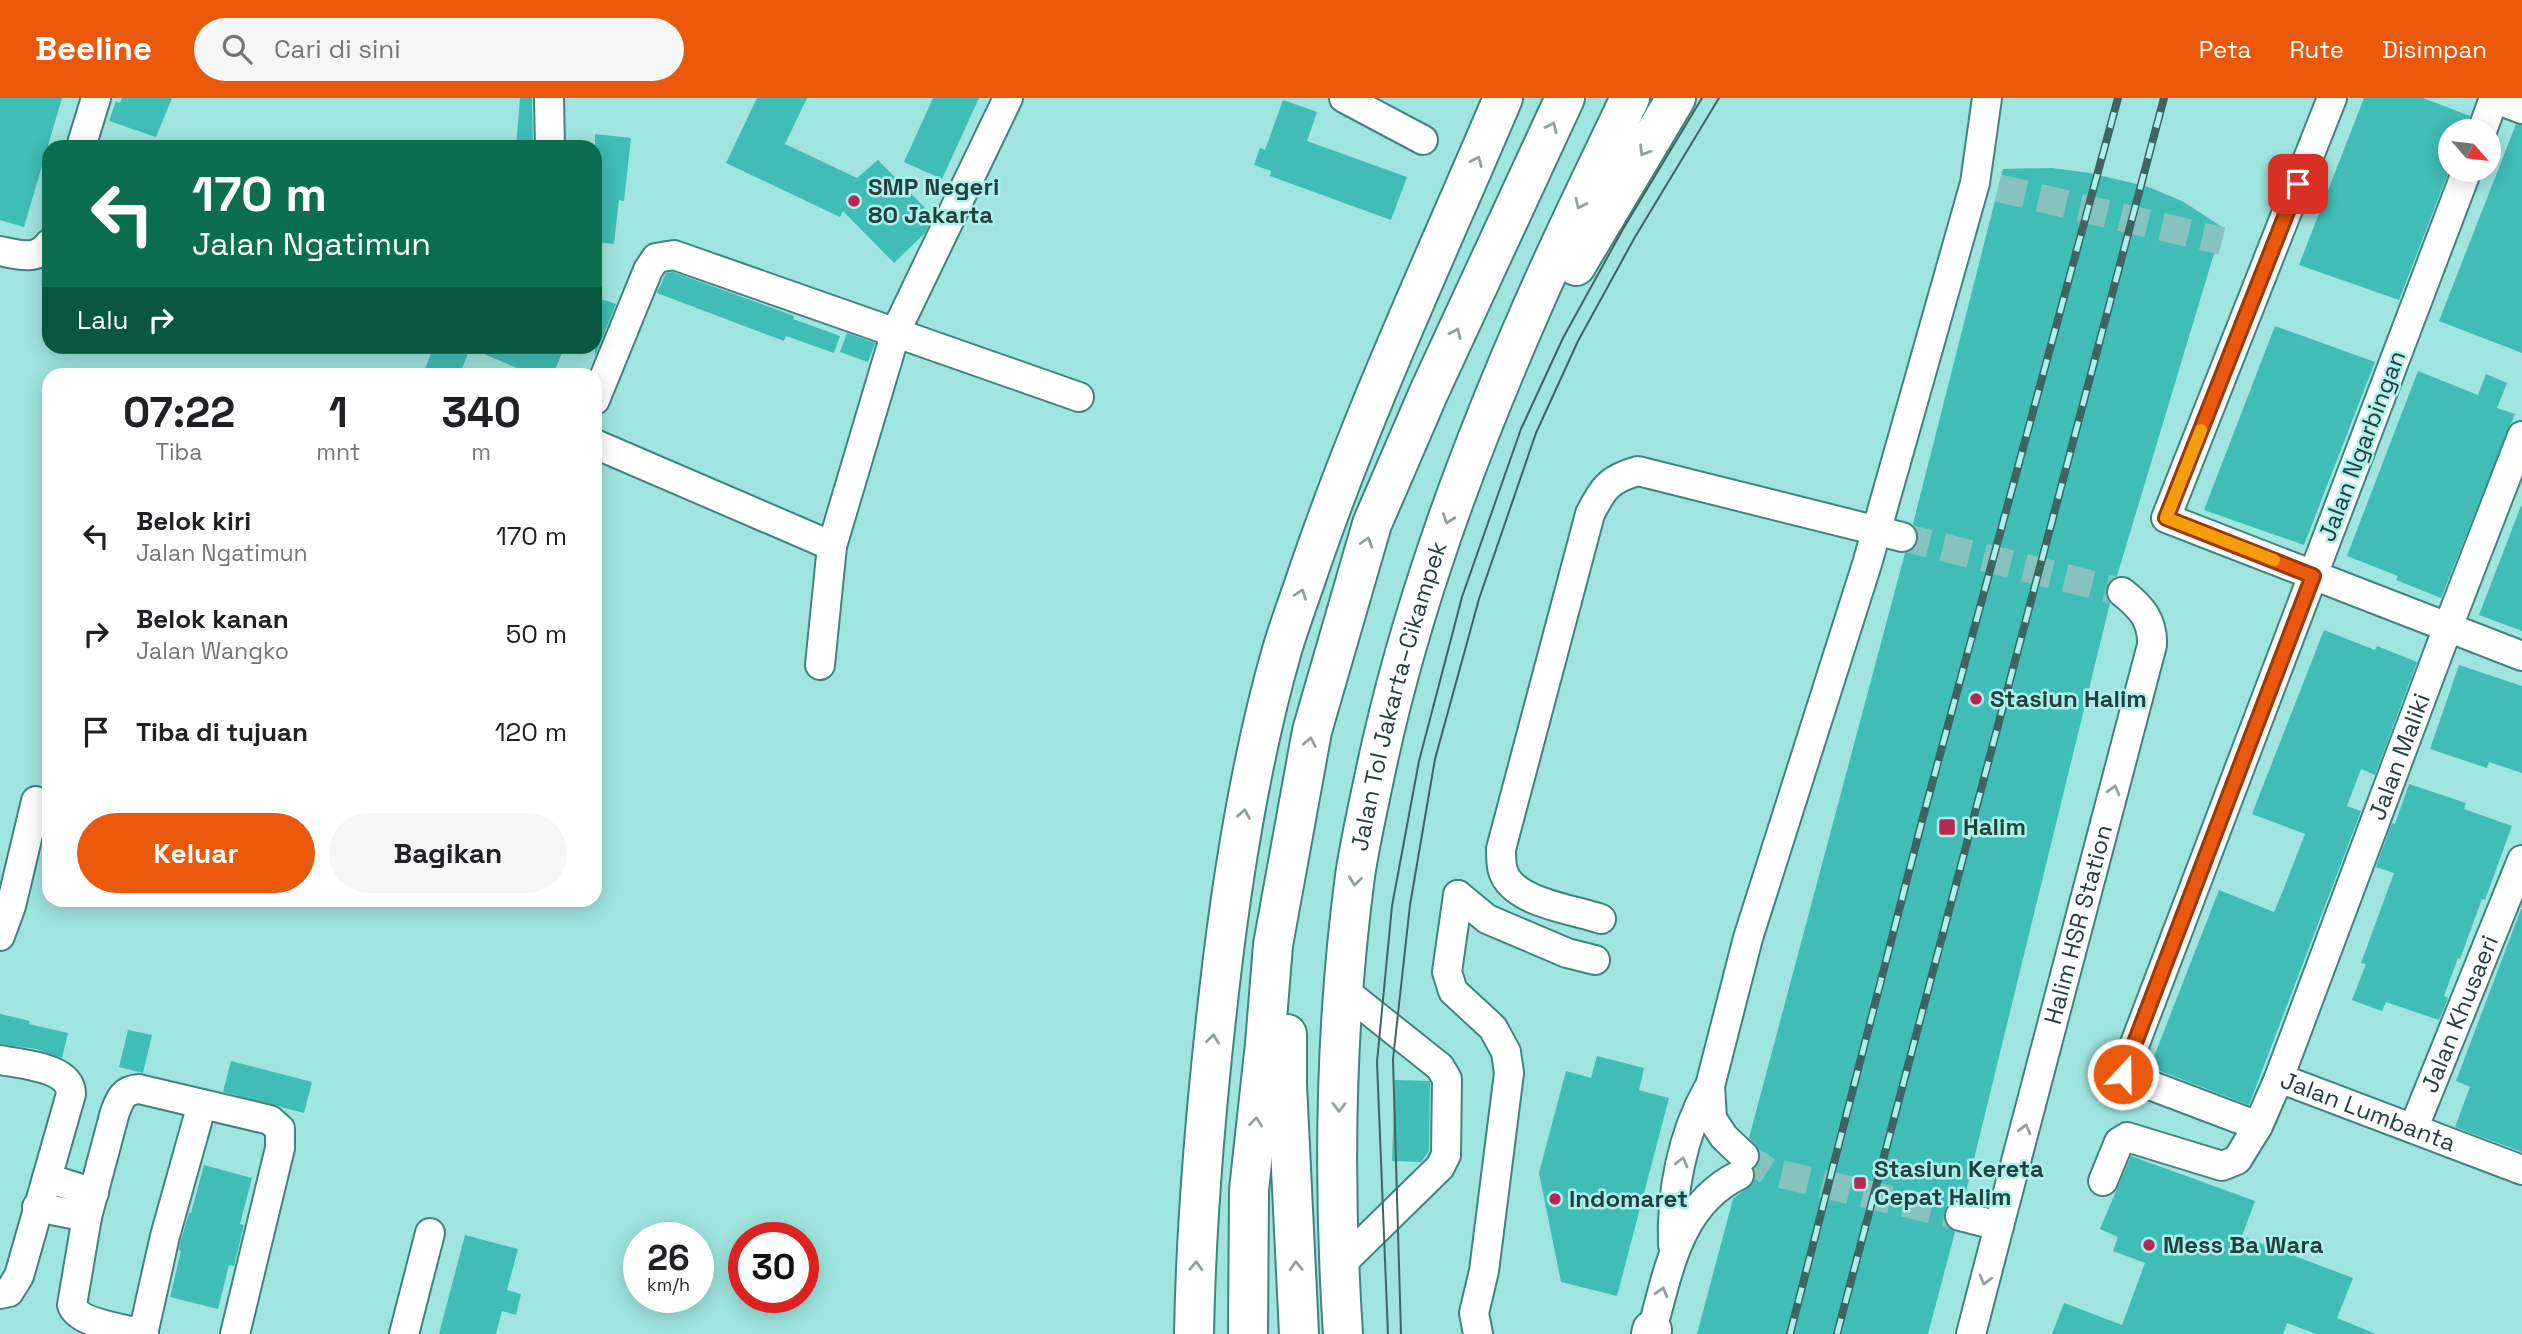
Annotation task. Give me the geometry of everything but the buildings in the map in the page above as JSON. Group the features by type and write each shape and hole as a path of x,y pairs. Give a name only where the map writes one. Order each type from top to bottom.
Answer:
{"highway":[{"path":"1194,1334 1196,1257 1211,1058 1231,892 1251,778 1283,649 1337,491 1503,98"},
{"path":"1248,1334 1249,1190 1273,945 1312,731 1372,524 1440,368 1565,98"},
{"name":"Jalan Tol Jakarta–Cikampek","path":"1343,1334 1339,1266 1342,989 1356,873 1386,723 1416,612 1471,454 1534,302 1630,98"},
{"path":"1471,454 1612,204 1676,98"},
{"path":"1282,906 1287,946 1287,1085 1299,1334"}],"street":[{"path":"82,140 96,98"},
{"path":"549,98 550,140"},
{"path":"820,665 832,546 896,331 1008,98"},
{"path":"1343,98 1423,141"},
{"path":"1971,98 1965,134 1987,186"},
{"path":"1673,1254 1672,1225 1678,1177 1695,1114 1710,1086 1748,938 1889,533 1987,186 1987,98"},
{"path":"2332,98 2166,518 2522,656"},
{"path":"2486,119 2494,98 2522,109"},
{"name":"Jalan Ngarbingan","path":"2123,1074 2462,182"},
{"path":"0,251 21,256 33,256 42,251"},
{"path":"602,383 648,271 656,258 674,256 896,331 1079,397"},
{"name":"Jalan Maliki","path":"2279,1078 2522,436"},
{"path":"602,447 832,546"},
{"path":"1601,919 1532,899 1514,889 1503,872 1501,849 1590,514 1601,492 1617,476 1638,471 1889,533"},
{"name":"Halim HSR Station","path":"1971,1334 2152,645 2150,623 2144,612 2122,592"},
{"path":"0,936 36,801"},
{"name":"Jalan Khusaeri","path":"2414,1127 2522,860"},
{"path":"1478,1334 1475,1312 1484,1271 1509,1073 1506,1052 1493,1028 1453,991 1447,972 1458,895 1487,919 1567,953 1595,960"},
{"path":"1339,1266 1440,1167 1446,1155 1447,1079 1440,1067 1342,989"},
{"path":"0,1060 55,1072 68,1080 71,1086 19,1276 9,1292 0,1294"},
{"name":"Jalan Lumbanta","path":"2123,1074 2258,1126 2279,1078 2522,1170"},
{"path":"1652,1333 1673,1254 1685,1227 1715,1188 1742,1166 1712,1119 1710,1086"},
{"path":"202,1104 165,1236 143,1334 85,1319 74,1312 72,1297 91,1205 115,1112 124,1093 139,1089 202,1104 270,1121 280,1129 282,1135 235,1334"},
{"path":"2103,1181 2119,1142 2127,1137 2222,1166 2237,1160 2258,1126"},
{"path":"47,1178 91,1205"},
{"path":"37,1207 91,1205"},
{"path":"1960,1216 1999,1226"},
{"path":"404,1334 430,1233"}],"tunnel":[{"path":"1998,188 2222,241"},
{"path":"1902,537 2122,592"},
{"path":"1744,1156 1768,1171 1960,1216"}],"tram line":[{"path":"1388,1334 1377,1062 1392,906 1419,761 1462,597 1521,429 1563,338 1623,229 1702,98"},
{"path":"1401,1334 1393,1059 1410,905 1435,759 1479,599 1536,433 1578,341 1635,237 1719,98"}],"railway":[{"path":"1790,1334 1922,821 2118,98"},
{"path":"1837,1334 2164,98"}],"slow traffic":[{"path":"2201,430 2166,518 2274,560"}],"place":[{"name":"SMP Negeri 80 Jakarta","path":"854,201"},
{"name":"Stasiun Halim","path":"1976,699"},
{"name":"Halim","path":"1947,827"},
{"name":"Stasiun Kereta Cepat Halim","path":"1860,1183"},
{"name":"Indomaret","path":"1555,1199"},
{"name":"Mess Ba Wara","path":"2149,1245"}],"route":[{"path":"2123,1074 2313,576 2166,518 2298,184"}]}
